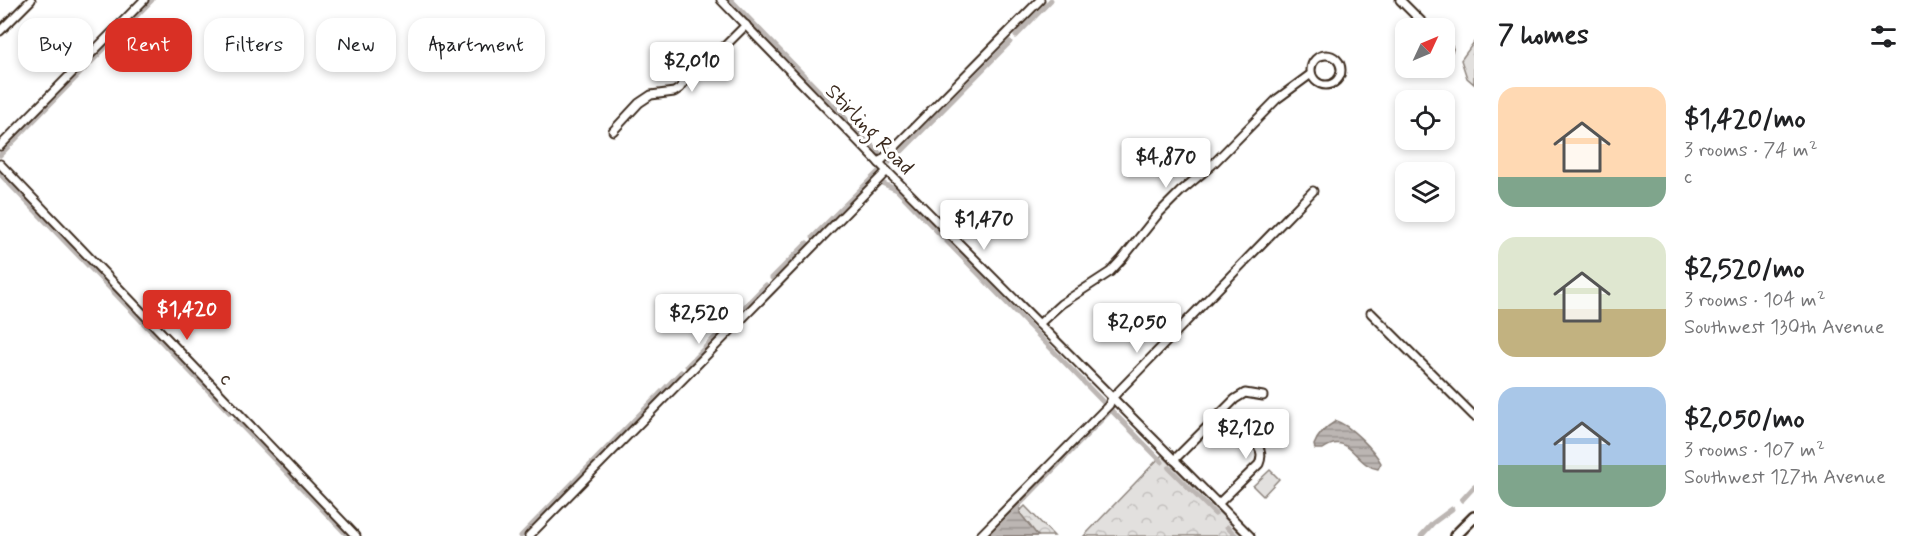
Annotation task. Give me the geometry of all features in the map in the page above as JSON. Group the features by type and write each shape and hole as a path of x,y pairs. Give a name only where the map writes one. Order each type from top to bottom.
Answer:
{"highway":[{"path":"1455,536 1474,517"}],"street":[{"path":"0,31 31,0"},
{"path":"0,146 144,0"},
{"name":"Stirling Road","path":"721,0 879,163 1250,536"},
{"path":"879,163 1040,0"},
{"path":"1400,0 1418,18"},
{"path":"613,131 639,103 651,95 674,92 680,88 692,70 719,53 746,25"},
{"path":"1039,324 1060,304 1110,272 1174,198 1212,165 1277,99 1311,74 1313,61 1324,55 1337,59 1341,68 1339,78 1331,85 1321,85 1313,79 1311,74"},
{"name":"c","path":"0,164 356,536"},
{"path":"529,536 887,171"},
{"path":"980,536 1109,405 1112,398 1313,191"},
{"path":"1371,312 1474,416"},
{"path":"1174,460 1235,399 1245,393 1263,396"},
{"path":"1218,504 1259,464 1262,456 1260,448 1251,438 1228,417 1220,414"}],"green space":[{"path":"1474,42 1474,84 1467,78 1461,60"},
{"path":"1162,455 1243,536 1084,536"},
{"path":"1270,470 1279,479 1263,496 1253,486"},
{"path":"1025,506 1054,536 995,536"}],"shaded area":[{"path":"1336,421 1348,427 1367,445 1381,463 1378,469 1370,467 1346,446 1340,444 1315,449 1314,445 1320,434"},
{"path":"1020,505 1020,513 1038,536 990,536"}],"waterway":[{"path":"0,155 152,0"},
{"path":"731,0 879,153"},
{"path":"1016,36 1051,0"},
{"path":"890,162 1010,42"},
{"path":"813,237 879,171"},
{"path":"0,174 230,413"},
{"path":"882,183 897,190 1104,403"},
{"path":"772,278 807,243"},
{"path":"687,366 766,285"},
{"path":"521,536 681,372"},
{"path":"989,536 1111,410 1162,462"},
{"path":"236,420 348,536"},
{"path":"1169,468 1215,514"},
{"path":"1462,500 1474,487"},
{"path":"1421,536 1433,523 1452,509"},
{"path":"1227,527 1236,536"}]}
